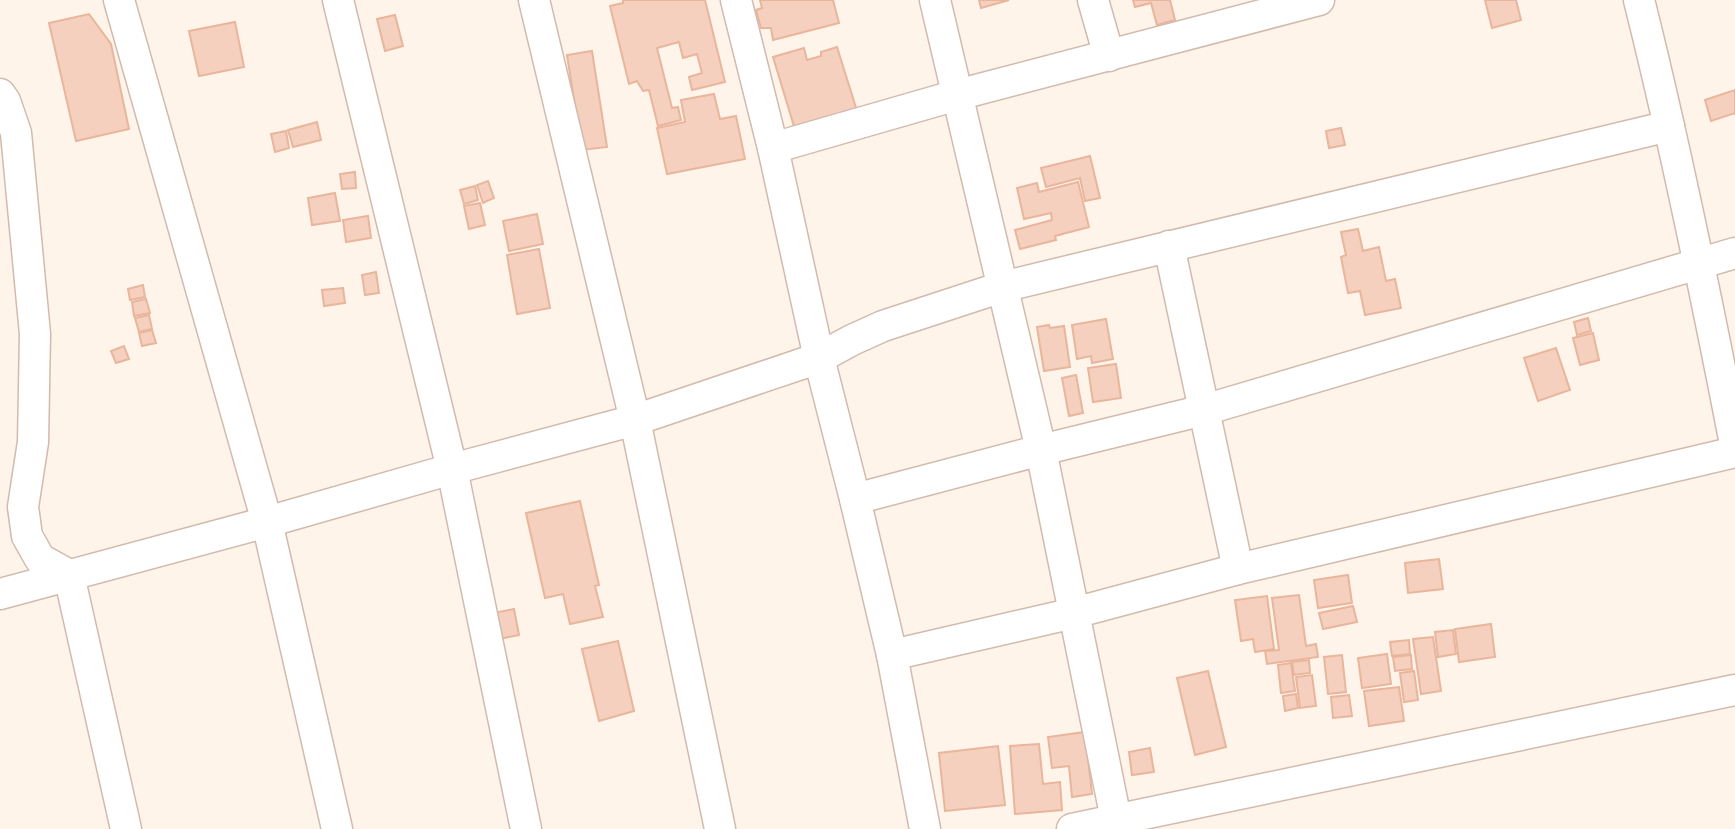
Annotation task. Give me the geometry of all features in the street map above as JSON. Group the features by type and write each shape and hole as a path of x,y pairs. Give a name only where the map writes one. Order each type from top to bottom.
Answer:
{"street":[{"path":"119,0 267,522 337,829"},
{"path":"338,0 452,469 526,829"},
{"path":"534,0 635,420 720,829"},
{"path":"736,0 773,148 819,358 892,655 925,829"},
{"path":"935,0 1041,450 1117,825"},
{"path":"1094,0 1109,56"},
{"path":"773,148 957,95 1319,0"},
{"path":"1639,0 1700,264 1735,444"},
{"path":"0,94 16,134 35,334 33,442 23,507 27,536 40,559 69,575 126,829"},
{"path":"0,594 635,420 819,358 883,326 1002,287 1669,126"},
{"path":"1169,246 1238,569"},
{"path":"855,499 1204,411 1735,253"},
{"path":"892,655 1074,613 1238,569 1735,452"},
{"path":"1072,829 1117,825 1735,690"}],"building":[{"path":"623,0 705,0 725,82 692,90 689,77 702,73 697,54 683,58 679,42 657,48 672,108 678,107 681,120 658,126 649,90 643,91 637,81 629,84 610,6 623,3"},
{"path":"760,0 833,0 839,23 773,40 771,28 761,28 756,10 762,8"},
{"path":"979,0 1009,0 981,8"},
{"path":"1133,0 1170,0 1175,20 1157,25 1151,3 1135,7"},
{"path":"1485,0 1516,0 1521,20 1492,28"},
{"path":"89,14 111,44 129,129 76,141 49,23"},
{"path":"395,15 403,46 385,51 377,19"},
{"path":"235,22 244,67 199,76 189,31"},
{"path":"837,47 858,114 796,133 773,57 804,48 807,60"},
{"path":"592,51 607,147 582,150 567,55"},
{"path":"1735,90 1735,113 1711,121 1705,100"},
{"path":"714,94 720,119 736,116 745,159 667,174 657,128 685,122 681,100"},
{"path":"317,122 321,140 293,147 288,130"},
{"path":"1341,128 1345,145 1329,148 1326,131"},
{"path":"286,131 289,148 275,152 271,134"},
{"path":"1090,156 1100,198 1085,201 1080,178 1046,187 1041,168"},
{"path":"355,172 356,188 342,189 340,174"},
{"path":"488,181 494,198 483,203 477,185"},
{"path":"1078,182 1089,227 1055,236 1056,240 1020,249 1015,230 1052,220 1051,213 1024,219 1017,188 1037,183 1039,192"},
{"path":"475,186 478,200 464,204 460,190"},
{"path":"335,193 340,221 312,225 308,198"},
{"path":"480,203 485,225 469,229 464,206"},
{"path":"537,214 543,244 509,251 503,221"},
{"path":"368,216 371,238 346,242 343,220"},
{"path":"1358,229 1363,251 1379,247 1386,281 1395,279 1401,308 1365,315 1360,291 1348,293 1341,257 1346,255 1341,232"},
{"path":"539,249 550,308 517,314 507,255"},
{"path":"376,272 379,293 365,295 362,275"},
{"path":"143,285 145,297 130,300 128,289"},
{"path":"343,288 345,303 324,306 322,290"},
{"path":"146,299 150,313 134,316 132,302"},
{"path":"149,315 152,329 139,332 135,318"},
{"path":"1588,318 1591,331 1577,335 1574,322"},
{"path":"1106,319 1113,359 1092,363 1091,356 1077,359 1072,325"},
{"path":"1049,325 1050,328 1064,326 1070,367 1044,371 1037,327"},
{"path":"152,330 156,343 142,346 139,333"},
{"path":"1593,333 1599,360 1580,365 1573,338"},
{"path":"124,346 129,359 116,363 111,351"},
{"path":"1556,348 1570,390 1538,401 1524,358"},
{"path":"1116,364 1121,398 1093,402 1088,368"},
{"path":"1076,375 1083,413 1069,416 1062,378"},
{"path":"580,501 599,585 595,586 603,617 570,624 563,594 545,598 526,513"},
{"path":"1439,559 1443,589 1408,593 1405,563"},
{"path":"1348,575 1352,603 1318,608 1314,580"},
{"path":"1299,595 1306,646 1316,644 1318,657 1267,664 1265,651 1279,650 1272,598"},
{"path":"1267,596 1274,649 1255,652 1253,639 1241,641 1235,600"},
{"path":"1353,606 1357,622 1323,629 1319,613"},
{"path":"514,609 519,635 499,639 494,613"},
{"path":"1491,624 1495,657 1459,662 1455,629"},
{"path":"1453,630 1456,654 1438,657 1435,632"},
{"path":"1433,637 1441,691 1421,694 1413,639"},
{"path":"1409,640 1410,654 1392,656 1390,642"},
{"path":"618,641 634,711 599,721 582,649"},
{"path":"1387,654 1391,684 1362,688 1358,658"},
{"path":"1342,655 1346,692 1328,694 1324,657"},
{"path":"1411,655 1412,669 1395,671 1393,657"},
{"path":"1309,660 1310,673 1294,675 1292,662"},
{"path":"1291,663 1295,691 1281,693 1278,665"},
{"path":"1208,671 1226,747 1195,755 1177,678"},
{"path":"1414,671 1418,700 1404,702 1400,673"},
{"path":"1312,675 1316,706 1300,708 1296,677"},
{"path":"1399,687 1404,721 1369,726 1364,691"},
{"path":"1296,694 1298,708 1285,711 1283,696"},
{"path":"1349,695 1352,716 1333,718 1331,697"},
{"path":"1085,732 1092,794 1072,797 1069,766 1052,768 1048,737"},
{"path":"1039,744 1043,784 1060,782 1062,810 1015,814 1010,746"},
{"path":"998,746 1005,805 945,811 939,753"},
{"path":"1150,748 1154,772 1132,775 1129,752"}]}
